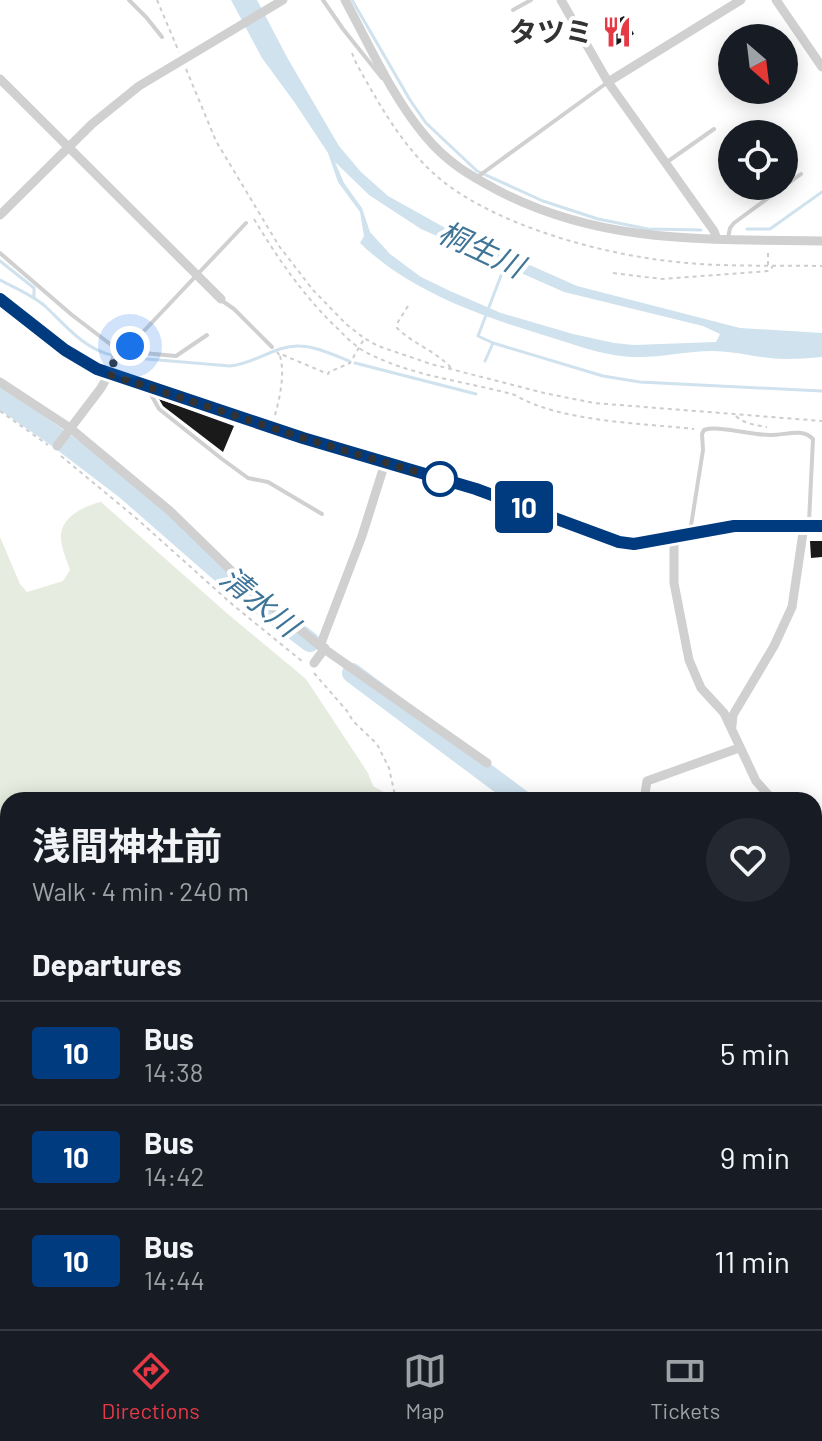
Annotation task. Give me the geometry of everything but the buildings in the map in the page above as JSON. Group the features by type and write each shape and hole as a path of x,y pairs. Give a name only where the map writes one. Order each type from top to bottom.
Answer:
{"main road":[{"path":"0,299 77,358 109,374 272,428 476,489 619,542 634,544 734,526 811,526"}],"street":[{"path":"0,215 92,124 139,86 283,0"},
{"path":"345,0 415,123 441,153 549,212 606,228 681,239 822,241"},
{"path":"561,0 608,82 717,239"},
{"path":"608,82 741,0"},
{"path":"776,0 818,53 822,67"},
{"path":"0,79 221,299"},
{"path":"57,446 101,388 122,350"},
{"path":"0,382 68,430 170,511 248,587 322,647 487,763"},
{"path":"314,663 362,536 385,463"},
{"path":"731,729 733,715 774,646 792,607 811,526"},
{"path":"674,537 674,583 689,660 701,688 724,713 756,781 766,792"},
{"path":"645,792 647,781 739,748"}],"lane":[{"path":"129,0 162,37"},
{"path":"323,0 382,78 391,84"},
{"path":"513,10 531,0"},
{"path":"478,175 608,82"},
{"path":"665,163 714,129"},
{"path":"728,240 734,223 801,174"},
{"path":"122,350 246,223"},
{"path":"0,253 72,315 122,350 176,356 207,335"},
{"path":"221,299 272,347"},
{"path":"147,386 159,409 222,459 248,478 268,482 322,514"},
{"path":"690,534 703,450 702,434 712,427 766,435 809,434 813,439 811,526"}],"path":[{"path":"157,0 216,141 259,216 313,290 364,338 378,346 452,369 594,403 822,421"},
{"path":"352,52 392,127 417,157 434,174 490,212 529,227 622,254 690,264 822,266"},
{"path":"254,219 306,296 359,348 387,361 515,395 543,408 596,419 704,430"},
{"path":"768,246 768,265"},
{"path":"613,273 662,279 769,271 774,265"},
{"path":"408,306 397,328 452,369"},
{"path":"280,356 287,356 328,374 350,363 364,338"},
{"path":"272,347 282,363 279,399 272,428"},
{"path":"0,411 103,490 233,605 310,668 353,721 377,744 389,768 394,792"},
{"path":"735,415 741,420 765,426"}],"shaded area":[{"path":"101,502 306,679 368,773 373,786 384,792 0,792 0,537 20,584 27,592 63,581 70,570 61,542 64,524 87,506"}],"water":[{"name":"桐生川","path":"231,0 257,0 339,146 361,172 388,196 503,256 577,286 740,328 822,333 822,357 776,359 712,351 643,357 614,355 478,313 427,290 403,277 360,243 364,236 360,212 338,182 328,153 262,58","holes":["335,162 369,195 421,229 564,292 703,326 720,334 716,342 634,345 573,334 501,313 421,277 390,254 370,232 362,208 344,183"]}],"waterway":[{"path":"352,0 426,123 477,171 543,201 598,219 648,229 701,230"},
{"path":"747,229 770,229 822,192"},
{"path":"0,261 34,288 34,298"},
{"name":"桐生川","path":"493,343 478,336 505,265"},
{"path":"0,280 40,302 84,342 112,355"},
{"path":"485,361 493,343 603,376 640,382 822,391"},
{"path":"123,357 230,366 282,348 305,346 349,361"},
{"path":"355,363 476,394"},
{"name":"清水川","path":"0,398 125,489 236,586 310,642"},
{"name":"清水川","path":"352,673 511,792"}],"bus line":[{"name":"10","path":"0,299 65,350 97,369 303,438 476,489 619,542 634,544 734,526 822,526"}],"place":[{"name":"タツミ","path":"617,32"}],"route":[{"path":"130,346 125,351 119,349 109,374 440,479"}]}
